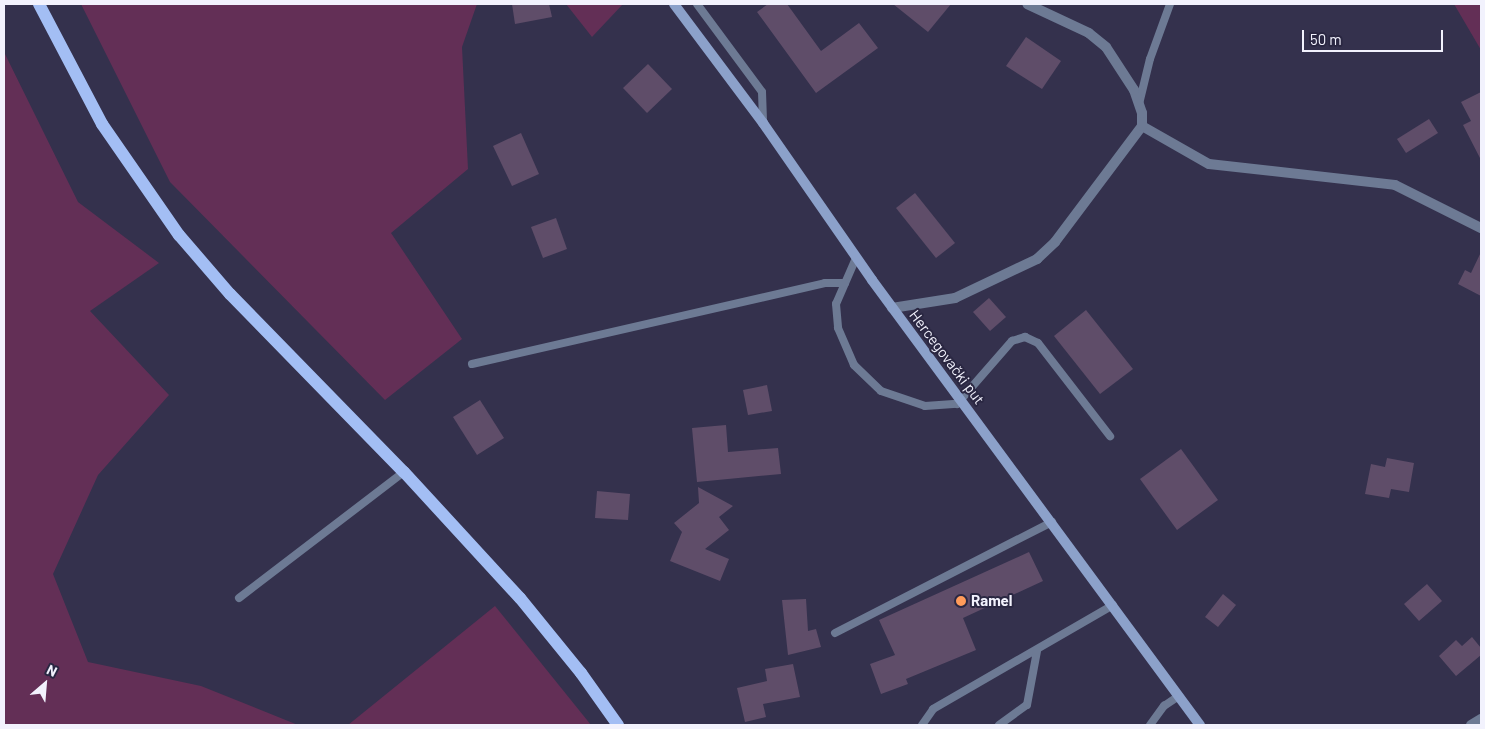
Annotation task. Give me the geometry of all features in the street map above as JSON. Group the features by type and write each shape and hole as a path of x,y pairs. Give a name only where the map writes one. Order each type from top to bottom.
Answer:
{"main road":[{"path":"39,4 102,124 179,235 230,294 404,472 549,632 618,725"},
{"name":"Hercegovački put","path":"674,4 763,123 892,308 1052,522 1200,725"}],"street":[{"path":"892,308 955,298 1037,259 1055,242 1142,126 1139,105 1134,90 1106,47 1089,34 1027,4"},
{"path":"1142,126 1209,164 1395,185 1481,228"},
{"path":"1471,725 1481,719"}],"lane":[{"path":"696,4 762,92 763,123"},
{"path":"1139,105 1150,59 1170,4"},
{"path":"856,258 836,304 838,328 848,356 861,374 881,391 910,404 936,406 962,402 1012,341 1025,337 1038,343 1110,436"},
{"path":"472,364 825,283 845,283"},
{"path":"239,598 404,472"},
{"path":"834,633 1052,522"},
{"path":"922,725 933,709 1113,605"},
{"path":"999,725 1027,705 1036,651"},
{"path":"1150,725 1164,706 1179,696"}],"shaded area":[{"path":"81,4 477,4 462,47 468,169 391,233 462,339 385,400 170,182"},
{"path":"566,4 623,4 592,37"},
{"path":"1454,4 1481,4 1481,50"},
{"path":"4,52 78,202 159,263 90,311 169,395 98,475 53,574 88,662 201,686 298,725 4,725"},
{"path":"495,606 591,725 348,725"}],"building":[{"path":"512,4 549,4 552,17 515,24"},
{"path":"768,4 787,4 821,51 859,23 878,48 816,93 757,12"},
{"path":"893,4 951,4 928,32"},
{"path":"1026,37 1061,61 1042,89 1006,66"},
{"path":"648,64 672,89 647,113 623,88"},
{"path":"1481,92 1481,160 1463,125 1471,121 1461,102"},
{"path":"1429,119 1438,133 1406,153 1397,139"},
{"path":"521,133 539,174 512,186 493,146"},
{"path":"915,193 955,243 936,258 896,208"},
{"path":"556,218 567,249 543,258 531,227"},
{"path":"1481,252 1481,296 1458,284 1465,270 1471,273"},
{"path":"989,298 1006,317 990,331 973,312"},
{"path":"1086,310 1133,369 1100,394 1054,336"},
{"path":"767,385 772,411 748,415 743,390"},
{"path":"480,400 504,438 477,455 453,417"},
{"path":"726,425 728,452 778,448 781,474 697,482 692,428"},
{"path":"1181,449 1218,500 1177,530 1140,479"},
{"path":"1387,458 1414,463 1409,492 1391,489 1389,498 1365,494 1371,464 1385,467"},
{"path":"698,487 733,506 719,517 729,530 705,549 729,559 720,581 670,561 682,532 674,523 699,503"},
{"path":"597,491 630,494 628,520 595,518"},
{"name":"Ramel","path":"1029,552 1043,581 963,618 976,650 906,679 908,684 881,694 870,664 895,655 879,620"},
{"path":"1427,584 1442,601 1419,621 1404,604"},
{"path":"1223,594 1236,605 1218,627 1205,617"},
{"path":"806,599 808,631 816,629 821,647 788,655 782,600"},
{"path":"1472,637 1481,648 1481,655 1456,676 1439,656 1456,640 1462,646"},
{"path":"793,664 800,697 763,704 766,717 745,722 737,688 767,681 765,669"}],"place":[{"name":"Ramel","path":"961,601"}]}
